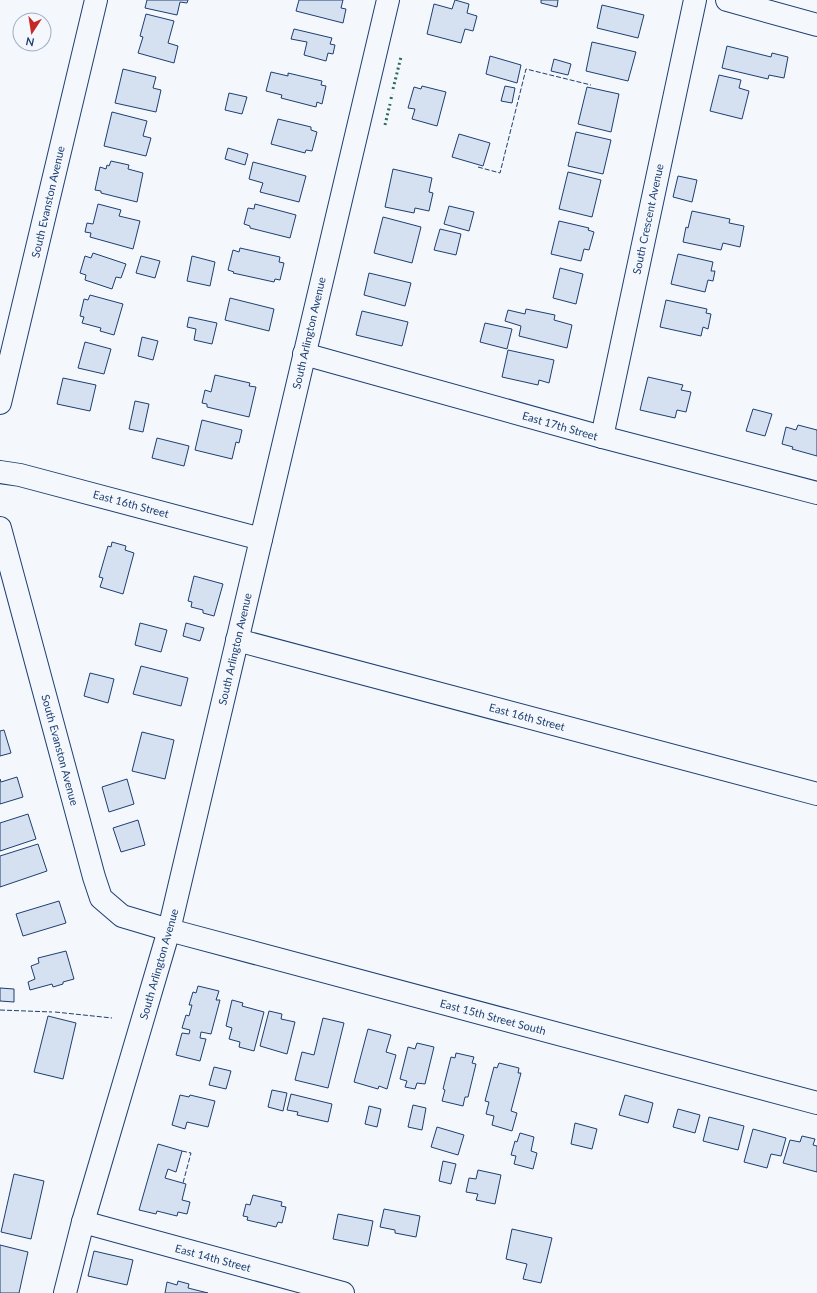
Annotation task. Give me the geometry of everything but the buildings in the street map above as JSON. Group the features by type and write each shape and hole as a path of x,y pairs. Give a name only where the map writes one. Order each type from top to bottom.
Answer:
{"street":[{"name":"South Evanston Avenue","path":"0,403 96,0"},
{"name":"South Arlington Avenue","path":"65,1293 83,1222 169,930 388,0"},
{"name":"South Crescent Avenue","path":"602,437 695,0"},
{"path":"727,0 817,25"},
{"name":"East 17th Street","path":"304,354 602,437 817,493"},
{"name":"East 16th Street","path":"0,472 20,475 261,539"},
{"name":"South Evanston Avenue","path":"0,528 92,870 102,898 122,916 169,930"},
{"name":"East 16th Street","path":"237,640 817,794"},
{"name":"East 15th Street South","path":"169,930 817,1103"},
{"name":"East 14th Street","path":"83,1222 343,1293"}],"hedge":[{"path":"393,89 401,57"},
{"path":"391,99 392,94"},
{"path":"385,125 390,104"}],"fence":[{"path":"478,167 500,173 526,69 591,85"},
{"path":"0,1010 52,1012"},
{"path":"55,1012 112,1018"},
{"path":"182,1151 191,1153 183,1183"}]}
